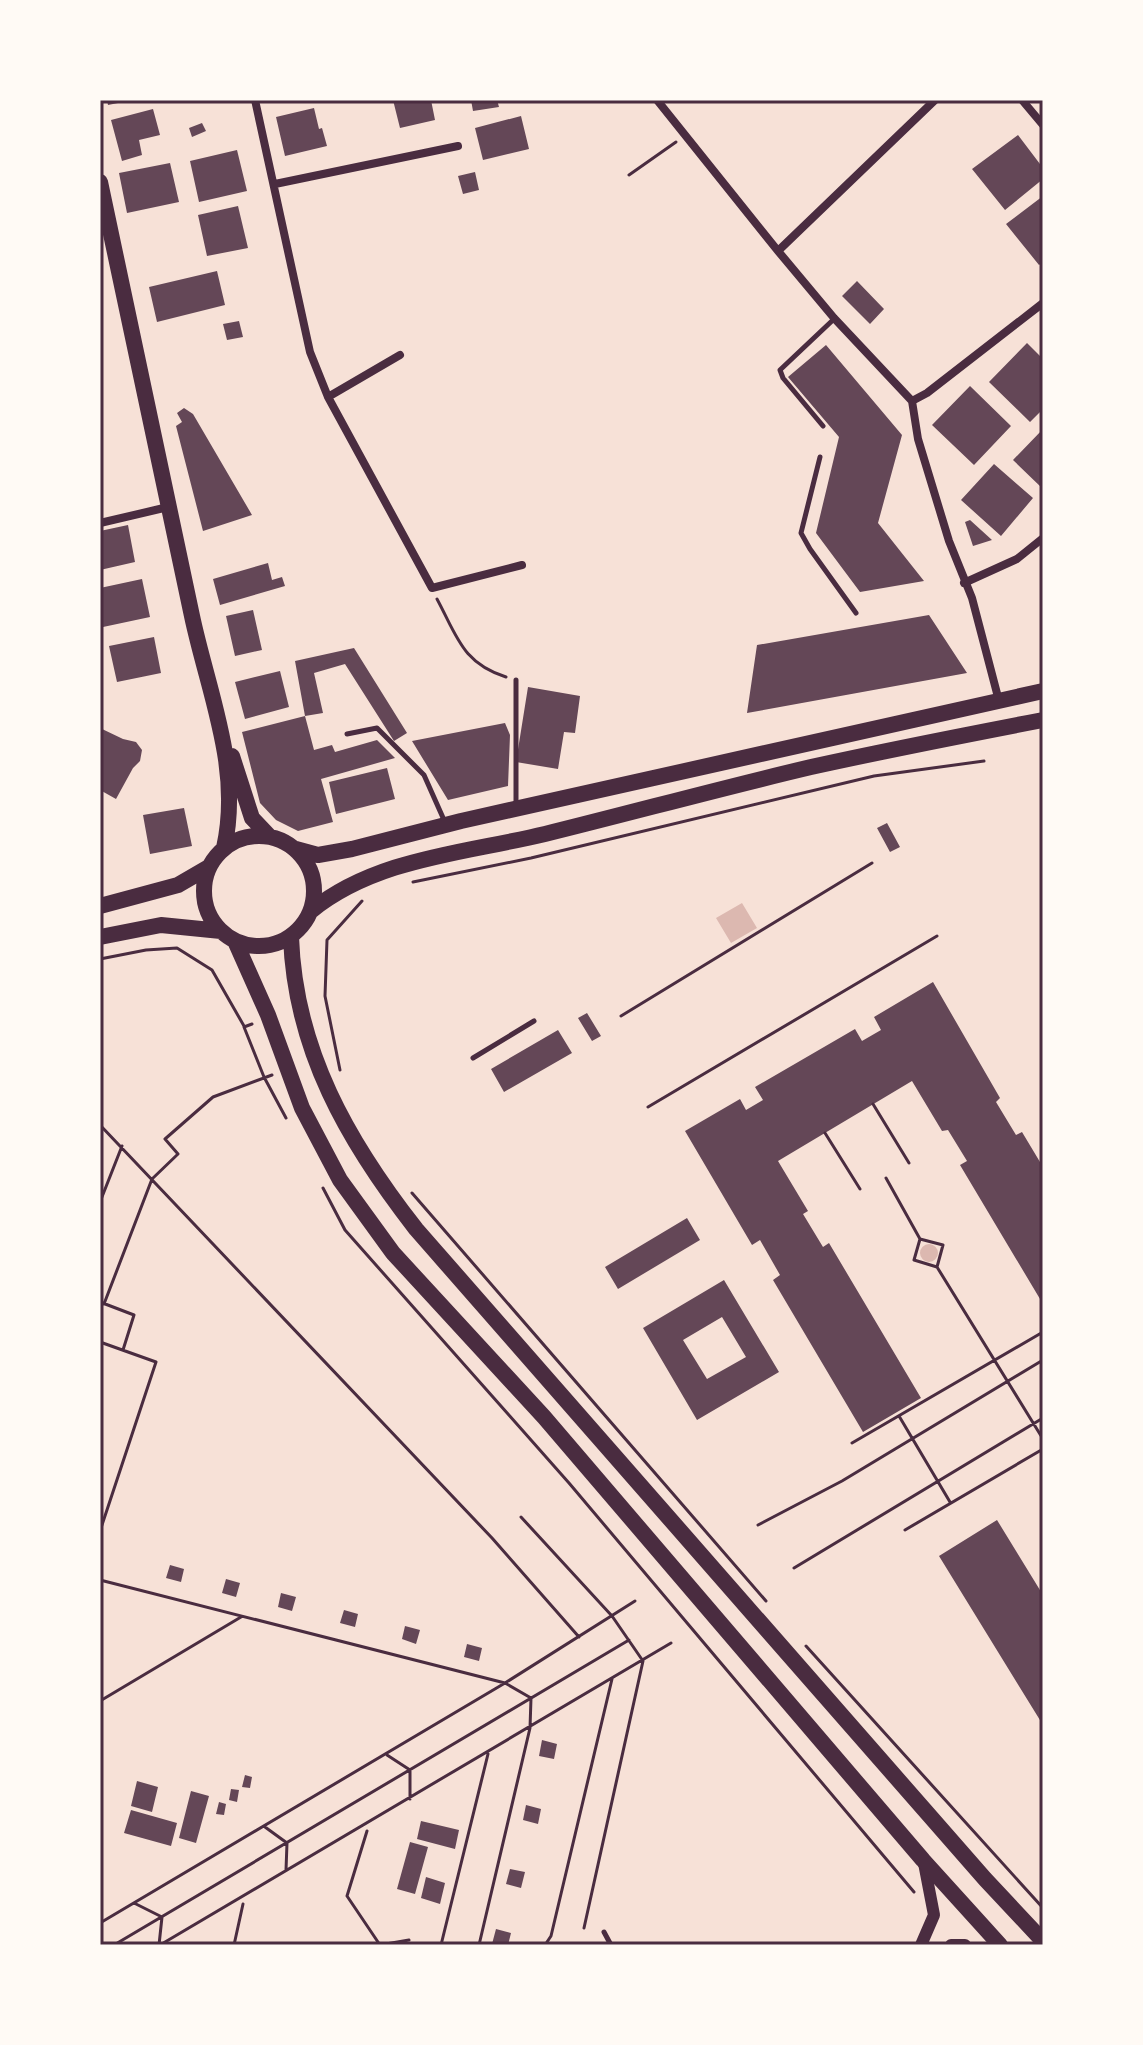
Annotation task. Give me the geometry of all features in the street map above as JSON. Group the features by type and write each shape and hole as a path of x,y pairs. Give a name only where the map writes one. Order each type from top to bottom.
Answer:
{"main road":[{"path":"100,182 194,625 223,733 252,818 270,837 318,855 352,849 446,825 1043,691"},
{"path":"100,937 161,925 228,936 264,946 291,937 311,911 331,895 352,883 400,867 809,768 1043,720"},
{"path":"223,733 229,826 224,848"},
{"path":"270,837 246,837 224,848 209,867 204,880 206,908 228,936 268,1015 302,1108 340,1180 384,1241 544,1417 923,1860 1000,1945"},
{"path":"296,849 305,860 314,885 311,911"},
{"path":"100,906 178,885 209,867"},
{"path":"291,937 292,968 312,1052 349,1135 377,1180 416,1229 985,1879 1043,1941"}],"street":[{"path":"255,100 310,352 328,397 432,588 522,565"},
{"path":"657,100 834,318 912,401 918,439 964,583 972,598 999,701"},
{"path":"778,251 935,100"},
{"path":"1022,100 1043,125"},
{"path":"275,184 458,146"},
{"path":"912,401 927,393 1043,303"},
{"path":"328,397 400,355"},
{"path":"100,523 169,507"},
{"path":"964,583 1017,559 1043,538"},
{"path":"921,1945 934,1915 923,1860"},
{"path":"951,1945 965,1945"}],"lane":[{"path":"823,426 783,378 780,370 834,318"},
{"path":"820,457 801,533 856,613"},
{"path":"516,680 516,809"},
{"path":"347,734 377,728 424,775 446,825"},
{"path":"473,1058 534,1021"},
{"path":"604,1932 611,1945"}],"path":[{"path":"629,175 686,135"},
{"path":"432,588 465,650 478,665 516,680"},
{"path":"403,884 537,856 874,776 984,761"},
{"path":"621,1016 872,863"},
{"path":"340,1071 325,996 327,940 355,906 366,898"},
{"path":"648,1107 937,936"},
{"path":"100,959 146,950 177,948 212,970 244,1027 264,1077 286,1119"},
{"path":"244,1027 256,1022"},
{"path":"123,1350 134,1315 102,1303 152,1179 178,1154 165,1139 213,1097 275,1074"},
{"path":"873,1104 909,1163"},
{"path":"100,1125 492,1538 579,1637"},
{"path":"825,1133 860,1189"},
{"path":"100,1202 122,1146"},
{"path":"886,1178 920,1239 914,1260 937,1267 1043,1439"},
{"path":"323,1188 345,1230 569,1483 922,1902"},
{"path":"412,1193 770,1605"},
{"path":"920,1239 943,1245 937,1267"},
{"path":"852,1443 1043,1332"},
{"path":"100,1342 156,1362 100,1531"},
{"path":"758,1525 842,1481 1043,1360"},
{"path":"899,1416 951,1503"},
{"path":"794,1568 1043,1418"},
{"path":"905,1530 1043,1449"},
{"path":"521,1517 612,1616 643,1661 584,1928"},
{"path":"100,1580 505,1683 531,1698"},
{"path":"100,1923 505,1683 635,1601"},
{"path":"100,1701 244,1616"},
{"path":"114,1945 629,1640"},
{"path":"800,1640 1043,1908"},
{"path":"159,1945 671,1643"},
{"path":"545,1945 551,1936 612,1679"},
{"path":"479,1945 530,1728 531,1698"},
{"path":"441,1945 489,1753"},
{"path":"386,1754 410,1770"},
{"path":"410,1770 410,1799"},
{"path":"265,1827 287,1843"},
{"path":"367,1831 347,1896 380,1945 409,1940"},
{"path":"286,1870 287,1843"},
{"path":"134,1903 162,1917"},
{"path":"234,1945 243,1904"},
{"path":"159,1945 162,1917"}],"shaded area":[{"path":"742,903 757,928 731,943 716,918"},
{"path":"925,1244 933,1244 938,1253 936,1260 925,1262 920,1257 920,1249"}],"building":[{"path":"107,100 128,100 128,101 108,105"},
{"path":"393,100 431,100 435,120 400,128"},
{"path":"471,100 497,100 499,107 473,111"},
{"path":"314,108 327,146 285,156 276,117"},
{"path":"153,109 160,135 139,140 142,155 122,161 111,120"},
{"path":"521,116 529,149 483,160 475,128"},
{"path":"202,123 206,131 192,137 189,128"},
{"path":"1018,135 1043,168 1043,179 1005,210 972,169"},
{"path":"237,150 247,191 199,202 190,161"},
{"path":"170,163 179,202 127,213 119,173"},
{"path":"475,172 479,190 463,194 458,176"},
{"path":"1043,196 1043,262 1039,265 1006,224"},
{"path":"238,206 248,248 207,256 198,215"},
{"path":"217,271 225,305 157,322 149,287"},
{"path":"857,281 884,309 870,324 842,296"},
{"path":"239,321 243,337 227,340 223,324"},
{"path":"1027,343 1043,359 1043,409 1030,422 989,382"},
{"path":"826,345 902,435 878,523 924,581 860,592 816,533 839,437 788,377"},
{"path":"970,386 1011,426 974,465 932,425"},
{"path":"184,408 193,414 252,515 203,531 176,426 182,422 177,413"},
{"path":"1043,429 1043,489 1013,460"},
{"path":"994,464 1033,498 1001,536 961,500"},
{"path":"970,520 992,540 973,546 965,522"},
{"path":"128,525 135,562 100,570 100,531"},
{"path":"268,563 272,580 282,577 285,586 220,605 213,579"},
{"path":"142,579 150,617 103,627 100,588"},
{"path":"253,610 262,650 235,656 226,616"},
{"path":"929,615 967,673 747,713 757,645"},
{"path":"154,637 161,673 117,682 109,646"},
{"path":"354,648 407,733 394,741 345,664 314,673 323,713 305,716 295,661"},
{"path":"280,671 289,707 245,719 235,682"},
{"path":"528,687 580,696 575,733 564,732 558,769 516,762"},
{"path":"305,716 314,750 332,745 335,752 377,740 395,758 321,779 333,822 298,831 276,820 260,803 242,732"},
{"path":"505,723 510,735 508,786 448,800 412,741"},
{"path":"100,728 136,742 142,750 140,761 116,799 100,790"},
{"path":"387,768 395,799 336,814 329,782"},
{"path":"184,808 192,846 150,854 143,815"},
{"path":"887,823 900,847 890,852 877,828"},
{"path":"933,982 1000,1098 996,1102 1016,1135 1022,1132 1043,1167 1043,1304 960,1165 967,1161 948,1130 942,1131 912,1081 778,1161 808,1211 803,1214 823,1247 829,1243 921,1398 863,1432 773,1280 780,1275 760,1240 752,1245 685,1131 740,1099 746,1110 763,1100 755,1087 855,1029 862,1041 881,1030 874,1017"},
{"path":"587,1013 601,1036 592,1041 578,1018"},
{"path":"558,1030 572,1053 504,1092 491,1069"},
{"path":"687,1218 700,1240 618,1289 605,1267"},
{"path":"724,1280 779,1372 697,1420 643,1328","holes":["722,1317 746,1357 707,1379 683,1340"]},
{"path":"997,1520 1043,1595 1043,1725 939,1556"},
{"path":"170,1565 184,1569 181,1582 166,1578"},
{"path":"226,1579 240,1583 236,1597 222,1593"},
{"path":"281,1593 296,1597 292,1611 278,1607"},
{"path":"344,1610 358,1614 355,1627 340,1623"},
{"path":"405,1626 420,1630 416,1644 402,1639"},
{"path":"467,1644 482,1648 479,1661 464,1657"},
{"path":"542,1740 557,1744 554,1759 539,1756"},
{"path":"245,1775 252,1777 250,1788 242,1787"},
{"path":"137,1781 158,1787 152,1812 131,1806"},
{"path":"231,1789 239,1790 237,1802 229,1800"},
{"path":"191,1791 209,1796 196,1843 179,1838"},
{"path":"219,1802 226,1804 224,1815 216,1814"},
{"path":"526,1805 541,1809 538,1824 523,1820"},
{"path":"131,1810 177,1823 171,1846 124,1833"},
{"path":"421,1821 459,1830 455,1849 417,1839"},
{"path":"410,1842 428,1847 415,1894 397,1889"},
{"path":"510,1869 525,1872 521,1888 506,1884"},
{"path":"426,1877 445,1883 440,1904 421,1898"},
{"path":"496,1929 511,1933 508,1945 492,1944"}]}
